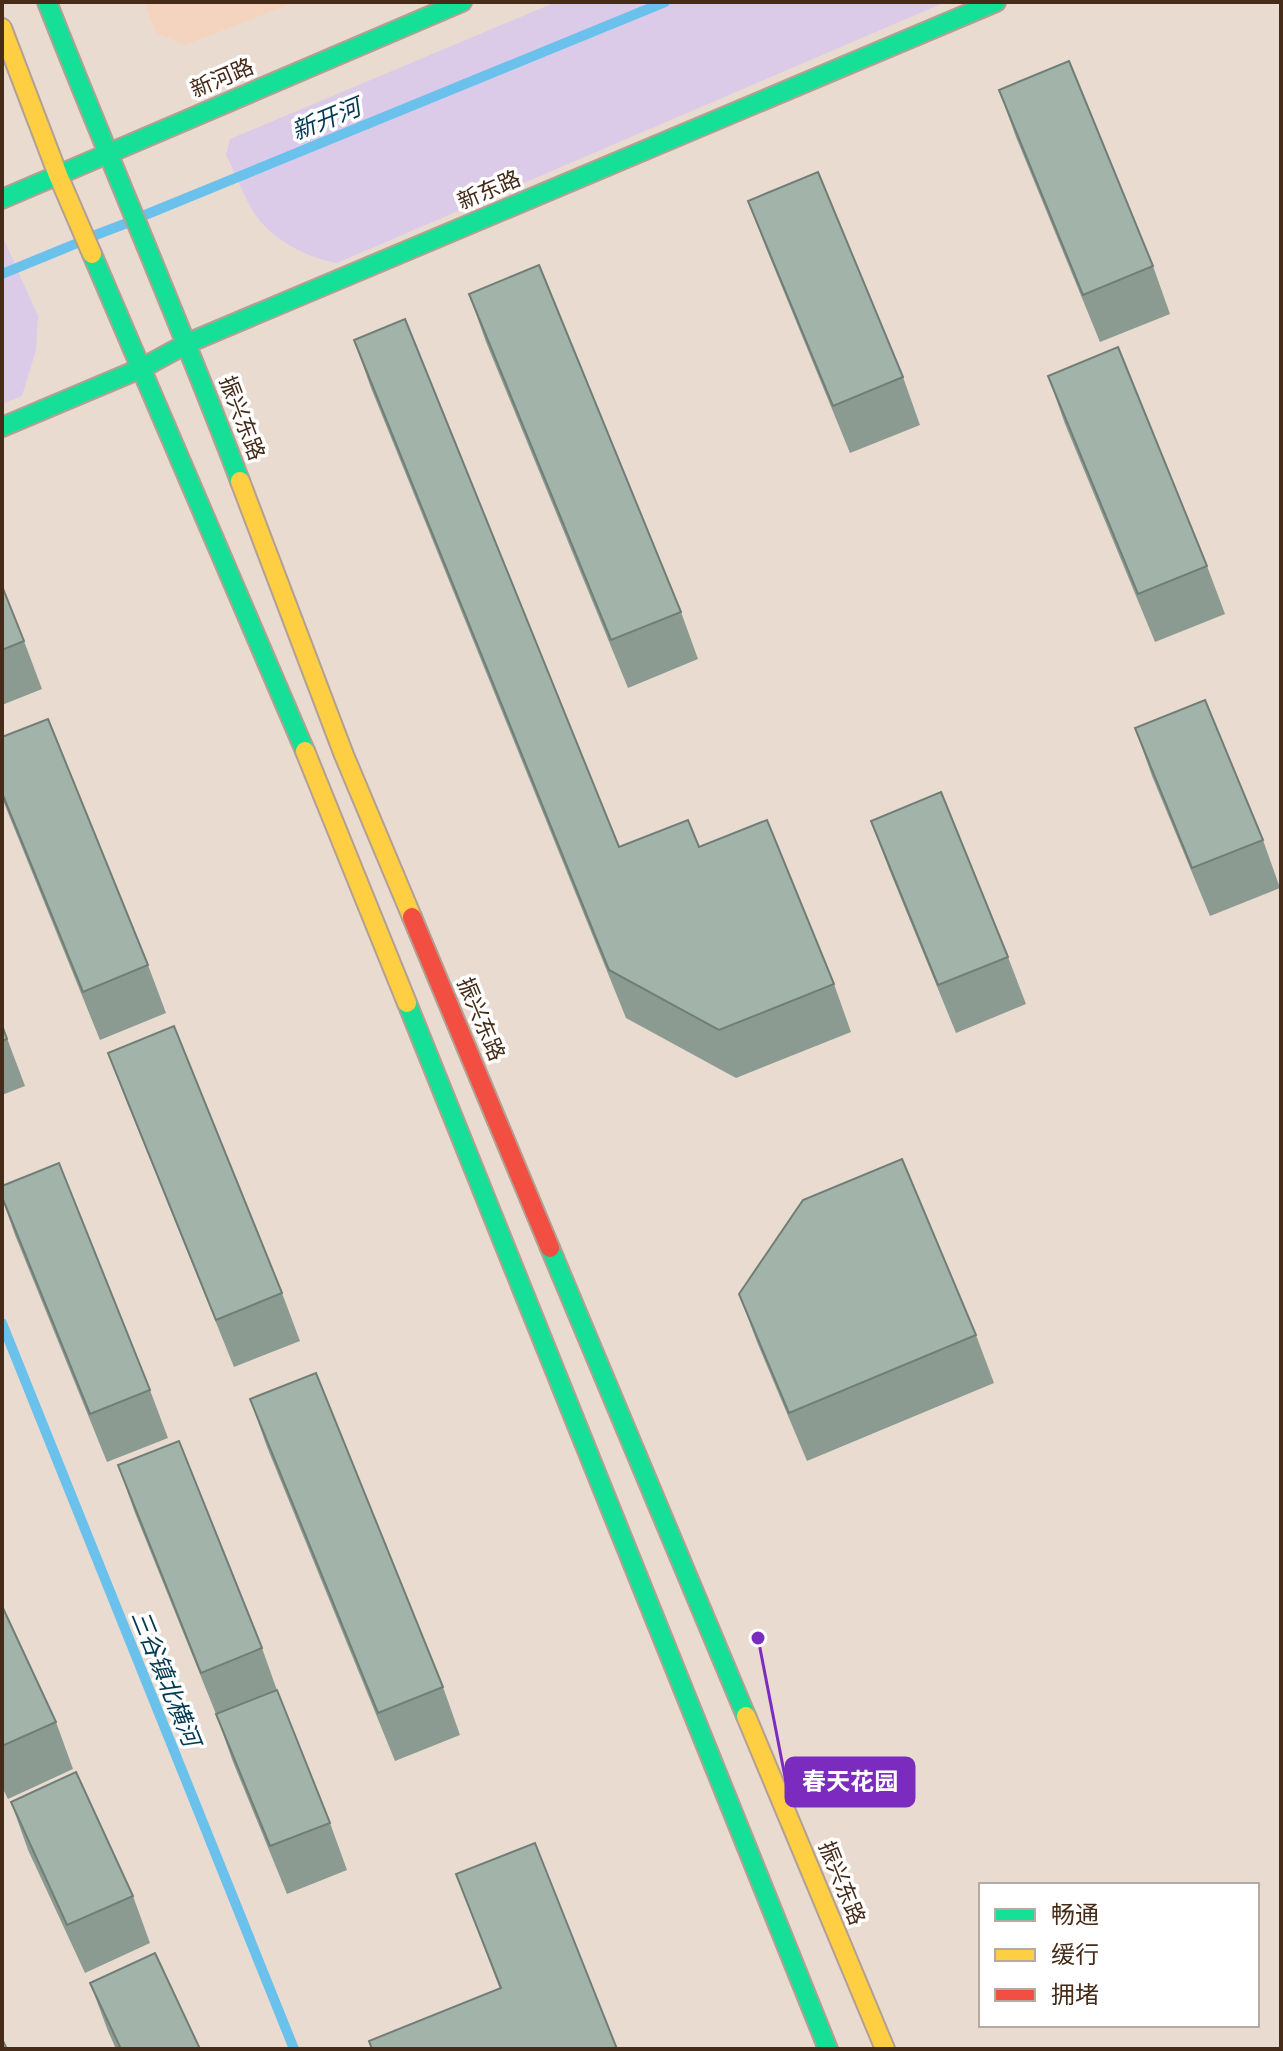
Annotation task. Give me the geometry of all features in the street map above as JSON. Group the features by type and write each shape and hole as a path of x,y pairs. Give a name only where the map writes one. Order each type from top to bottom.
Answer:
{"main road":[{"name":"振兴东路","path":"47,2 107,154 188,343 344,755 885,2049"},
{"name":"新河路","path":"2,199 462,2"},
{"name":"新东路","path":"2,427 142,368 188,343 996,2"},
{"path":"2,28 58,175 323,793 828,2049"}],"shaded area":[{"path":"144,2 296,2 185,45 156,33"},
{"path":"556,2 946,2 337,263 316,258 286,243 256,216 226,155 230,139"},
{"path":"2,235 38,316 36,350 22,396 2,404"}],"building":[{"path":"1069,61 1153,266 1083,295 999,90"},
{"path":"818,172 903,377 833,406 748,201"},
{"path":"539,265 681,612 611,640 469,294"},
{"path":"405,319 619,847 688,820 699,847 767,820 834,984 719,1030 609,970 354,340"},
{"path":"1118,347 1207,566 1138,594 1048,376"},
{"path":"2,586 24,641 2,650"},
{"path":"1205,700 1263,840 1192,868 1135,728"},
{"path":"48,719 148,965 83,992 2,793 2,737"},
{"path":"941,792 1008,957 938,985 871,821"},
{"path":"174,1026 282,1293 216,1320 108,1053"},
{"path":"902,1159 976,1335 789,1413 739,1294 803,1200"},
{"path":"59,1163 150,1390 90,1414 2,1197 2,1186"},
{"path":"316,1373 443,1687 378,1713 250,1399"},
{"path":"179,1441 262,1648 201,1673 118,1465"},
{"path":"2,1606 56,1722 2,1746"},
{"path":"277,1690 330,1823 270,1846 216,1714"},
{"path":"76,1772 133,1896 67,1925 11,1802"},
{"path":"535,1843 617,2049 372,2049 369,2041 501,1988 456,1874"},
{"path":"155,1953 200,2049 121,2049 90,1983"}],"waterway":[{"name":"新开河","path":"145,215 665,2"},
{"name":"新开河","path":"93,236 127,223"},
{"name":"新开河","path":"2,274 75,244"},
{"name":"三谷镇北横河","path":"2,1323 294,2049"}],"traffic: fast":[{"path":"47,2 240,481"},
{"path":"2,199 462,2"},
{"path":"2,427 142,368 188,343 996,2"},
{"path":"92,254 305,751"},
{"path":"407,1003 828,2049"},
{"path":"550,1248 746,1716"}],"traffic: slow":[{"path":"2,28 92,254"},
{"path":"240,481 344,755 412,917"},
{"path":"305,751 407,1003"},
{"path":"746,1716 885,2049"}],"traffic: jam":[{"path":"412,917 550,1248"}],"place":[{"name":"春天花园","path":"758,1638"}]}
